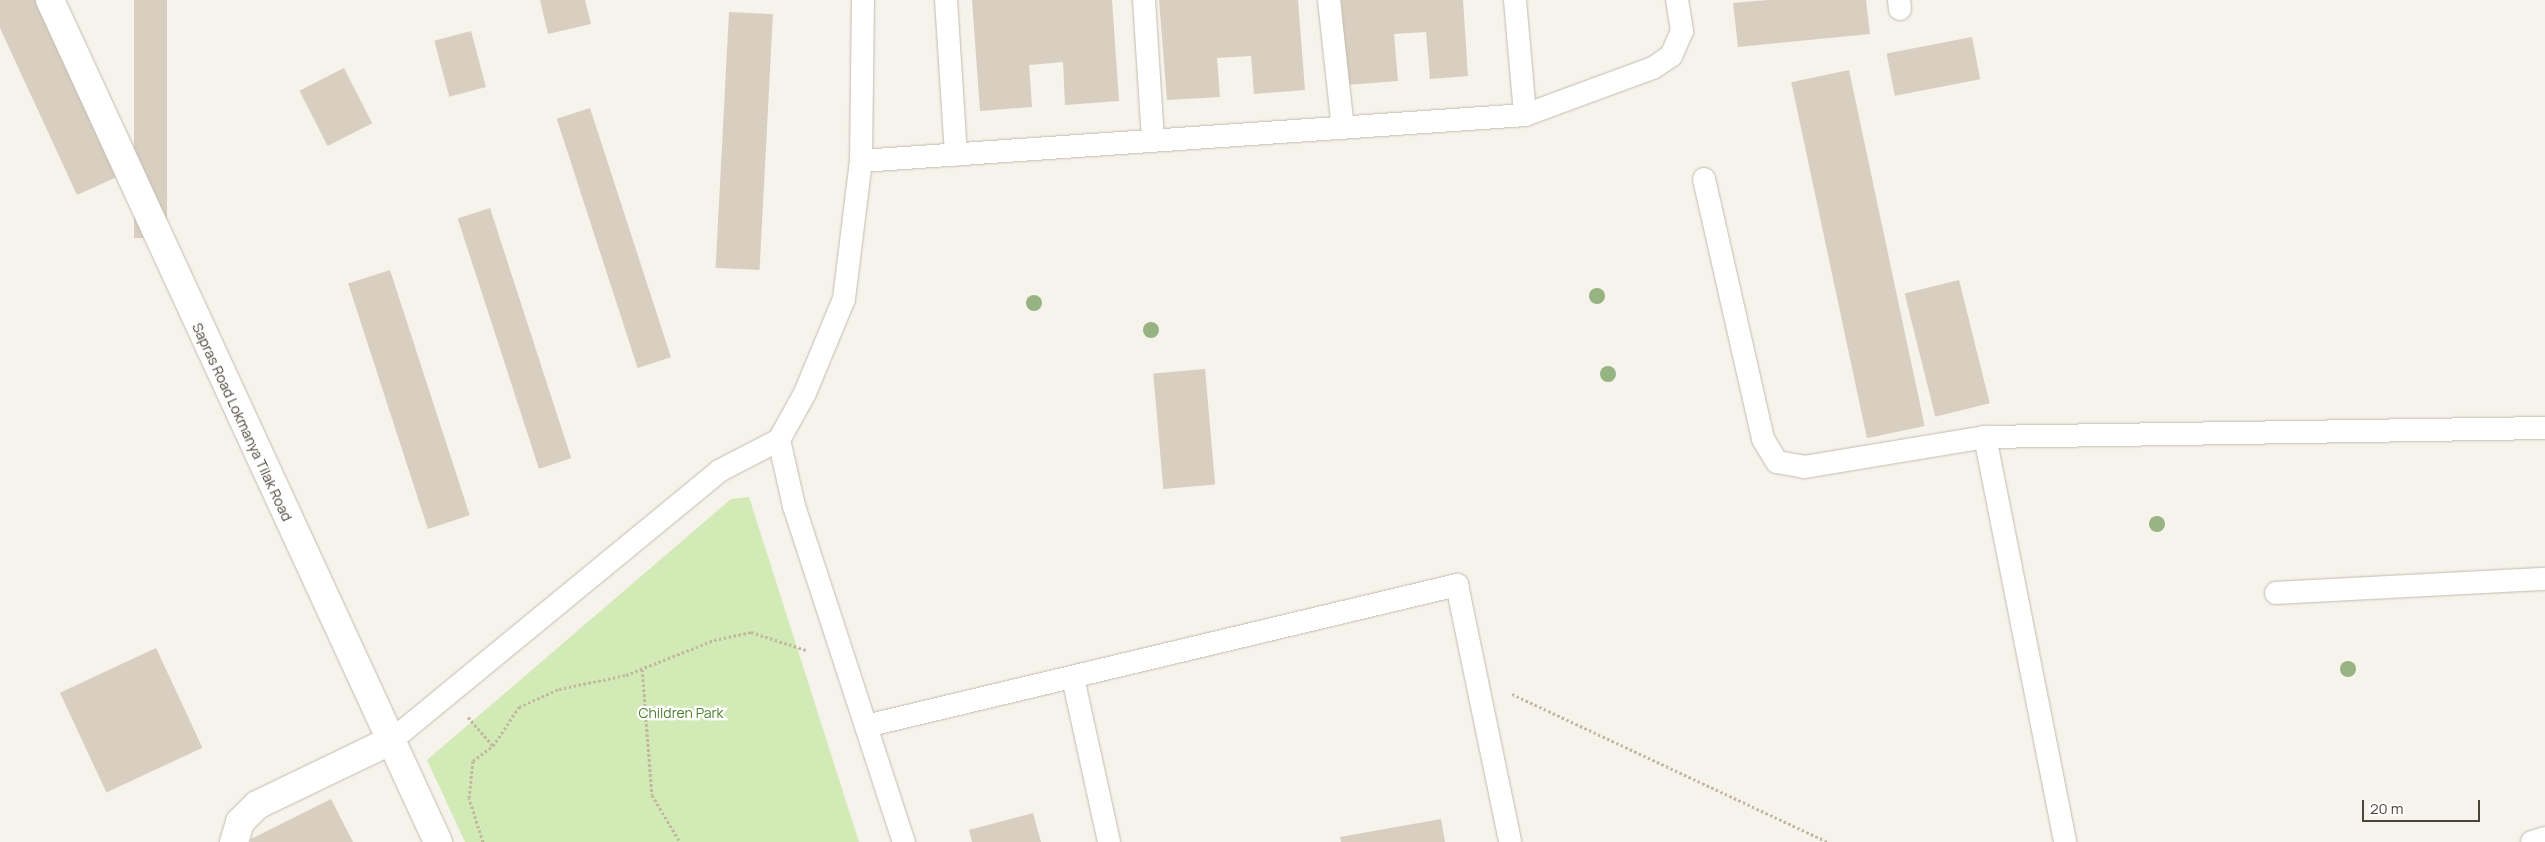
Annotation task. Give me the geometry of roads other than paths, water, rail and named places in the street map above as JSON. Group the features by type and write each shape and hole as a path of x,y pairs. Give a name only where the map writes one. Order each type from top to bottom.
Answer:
{"street":[{"name":"Sapras Road Lokmanya Tilak Road","path":"50,0 335,625 392,740 438,842"},
{"path":"234,842 240,822 257,805 392,740"}],"lane":[{"path":"392,740 719,471 779,440 805,393 844,299 861,161 863,0"},
{"path":"946,0 956,155"},
{"path":"1144,0 1153,141"},
{"path":"1329,0 1343,128"},
{"path":"1515,0 1525,115"},
{"path":"861,161 1525,115 1653,68 1671,56 1682,31 1677,0"},
{"path":"1704,179 1763,439 1777,462 1804,468 1985,437 2545,428"},
{"path":"1985,437 2065,842"},
{"path":"779,440 791,496 904,842"},
{"path":"2276,594 2545,579"},
{"path":"866,726 1456,586 1510,842"},
{"path":"1073,678 1109,842"},
{"path":"2532,842 2545,838"}],"park label":[{"name":"Children Park","path":"681,713"}]}
